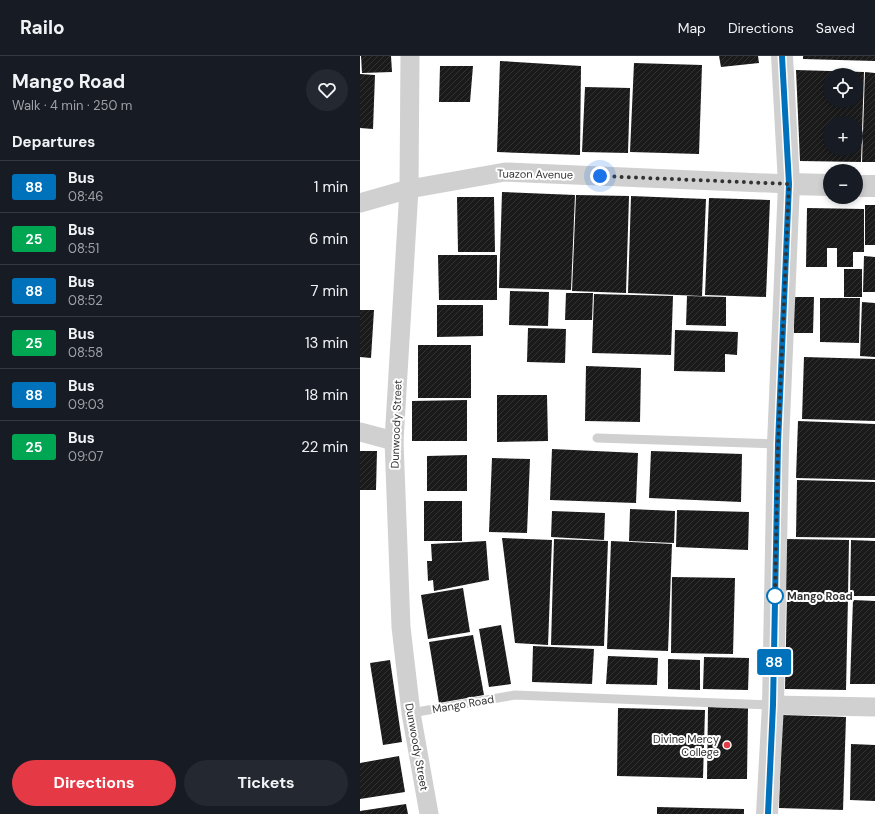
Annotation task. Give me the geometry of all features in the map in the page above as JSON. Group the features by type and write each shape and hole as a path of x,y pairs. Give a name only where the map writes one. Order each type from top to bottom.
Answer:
{"street":[{"name":"Dunwoody Street","path":"410,56 409,189 394,441 401,627 411,713 429,814"},
{"path":"768,814 773,705 778,444 789,184 782,56"},
{"name":"Tuazon Avenue","path":"360,203 409,189 504,172 823,185"},
{"path":"863,186 875,186"},
{"path":"360,432 394,441"},
{"name":"Mango Road","path":"773,705 875,707"}],"lane":[{"path":"597,438 778,444"},
{"name":"Mango Road","path":"411,713 515,695 773,705"}],"building":[{"path":"361,56 391,56 392,72 362,73"},
{"path":"719,56 758,56 759,63 721,67"},
{"path":"803,56 875,56 875,61 803,59"},
{"path":"500,61 581,66 580,155 497,152"},
{"path":"634,63 702,65 699,154 630,152"},
{"path":"440,66 473,66 470,102 439,102"},
{"path":"796,70 823,71 823,108 863,108 863,116 823,116 823,156 861,156 861,162 800,161"},
{"path":"863,72 864,72 863,102"},
{"path":"865,72 875,73 875,162 862,162"},
{"path":"360,74 375,75 373,129 360,128"},
{"path":"585,87 630,88 628,153 582,152"},
{"path":"502,192 575,195 571,290 499,288"},
{"path":"576,195 629,196 626,293 572,291"},
{"path":"631,196 706,199 702,296 628,293"},
{"path":"457,197 494,197 495,252 458,252"},
{"path":"709,198 770,200 766,297 705,295"},
{"path":"865,205 875,205 875,245 865,245"},
{"path":"807,208 864,209 864,252 853,252 853,267 837,267 837,248 827,248 827,267 806,267"},
{"path":"438,255 497,255 497,300 439,300"},
{"path":"864,256 875,257 875,292 863,292"},
{"path":"844,269 862,269 862,297 844,297"},
{"path":"510,291 549,292 548,326 509,325"},
{"path":"566,293 593,293 592,320 565,320"},
{"path":"594,294 673,296 671,355 592,353"},
{"path":"687,296 726,297 726,326 686,325"},
{"path":"794,297 814,297 813,333 794,333"},
{"path":"820,298 860,298 859,343 820,342"},
{"path":"862,302 875,303 875,357 860,356"},
{"path":"437,305 483,305 483,336 437,337"},
{"path":"360,310 374,310 371,358 360,357"},
{"path":"528,328 566,329 565,363 527,362"},
{"path":"675,330 738,332 737,355 725,354 725,372 674,371"},
{"path":"418,345 471,345 471,398 418,398"},
{"path":"804,357 875,359 875,421 802,419"},
{"path":"586,366 641,368 640,422 585,421"},
{"path":"497,395 547,395 548,441 497,442"},
{"path":"467,400 467,441 412,441 412,401"},
{"path":"798,421 875,424 875,480 796,478"},
{"path":"552,449 638,453 636,503 550,500"},
{"path":"360,451 377,451 376,490 360,490"},
{"path":"651,451 742,454 741,502 649,498"},
{"path":"467,455 467,491 427,491 427,456"},
{"path":"492,458 530,459 527,533 489,532"},
{"path":"797,480 875,482 875,538 796,537"},
{"path":"424,501 462,501 462,541 424,541"},
{"path":"630,509 675,511 674,543 629,541"},
{"path":"677,510 749,512 748,550 676,547"},
{"path":"552,511 605,513 604,540 551,537"},
{"path":"502,538 552,540 548,645 515,643"},
{"path":"554,539 608,541 604,646 551,645"},
{"path":"786,539 849,540 848,596 785,594"},
{"path":"851,540 875,541 875,596 850,596"},
{"path":"486,541 489,580 434,591 433,580 428,581 427,561 432,561 431,544"},
{"path":"611,541 672,544 668,651 607,649"},
{"path":"672,577 735,578 733,654 671,653"},
{"path":"463,588 470,632 428,639 421,595"},
{"path":"787,596 848,597 846,690 785,689"},
{"path":"853,600 875,601 875,684 850,684"},
{"path":"501,625 511,684 489,687 479,629"},
{"path":"473,635 484,695 439,703 429,642"},
{"path":"533,646 594,649 592,684 532,682"},
{"path":"608,656 658,658 657,685 606,684"},
{"path":"704,657 749,658 748,690 703,689"},
{"path":"668,659 700,660 700,690 668,689"},
{"path":"390,660 402,742 383,745 370,663"},
{"path":"708,707 748,708 747,779 707,779"},
{"path":"618,708 705,710 703,778 617,776"},
{"path":"782,715 846,717 843,810 779,808"},
{"path":"851,744 875,745 875,801 850,800"},
{"path":"399,756 405,792 360,799 360,763"},
{"path":"406,804 408,814 360,814 360,811"},
{"path":"657,807 744,809 744,814 657,814"}],"bus line":[{"name":"88","path":"768,814 773,705 778,444 789,184 782,56"}],"place":[{"name":"Mango Road","path":"775,596"},
{"name":"Divine Mercy College","path":"727,745"}],"route":[{"path":"600,176 789,184 778,444 775,598 775,596"}]}
